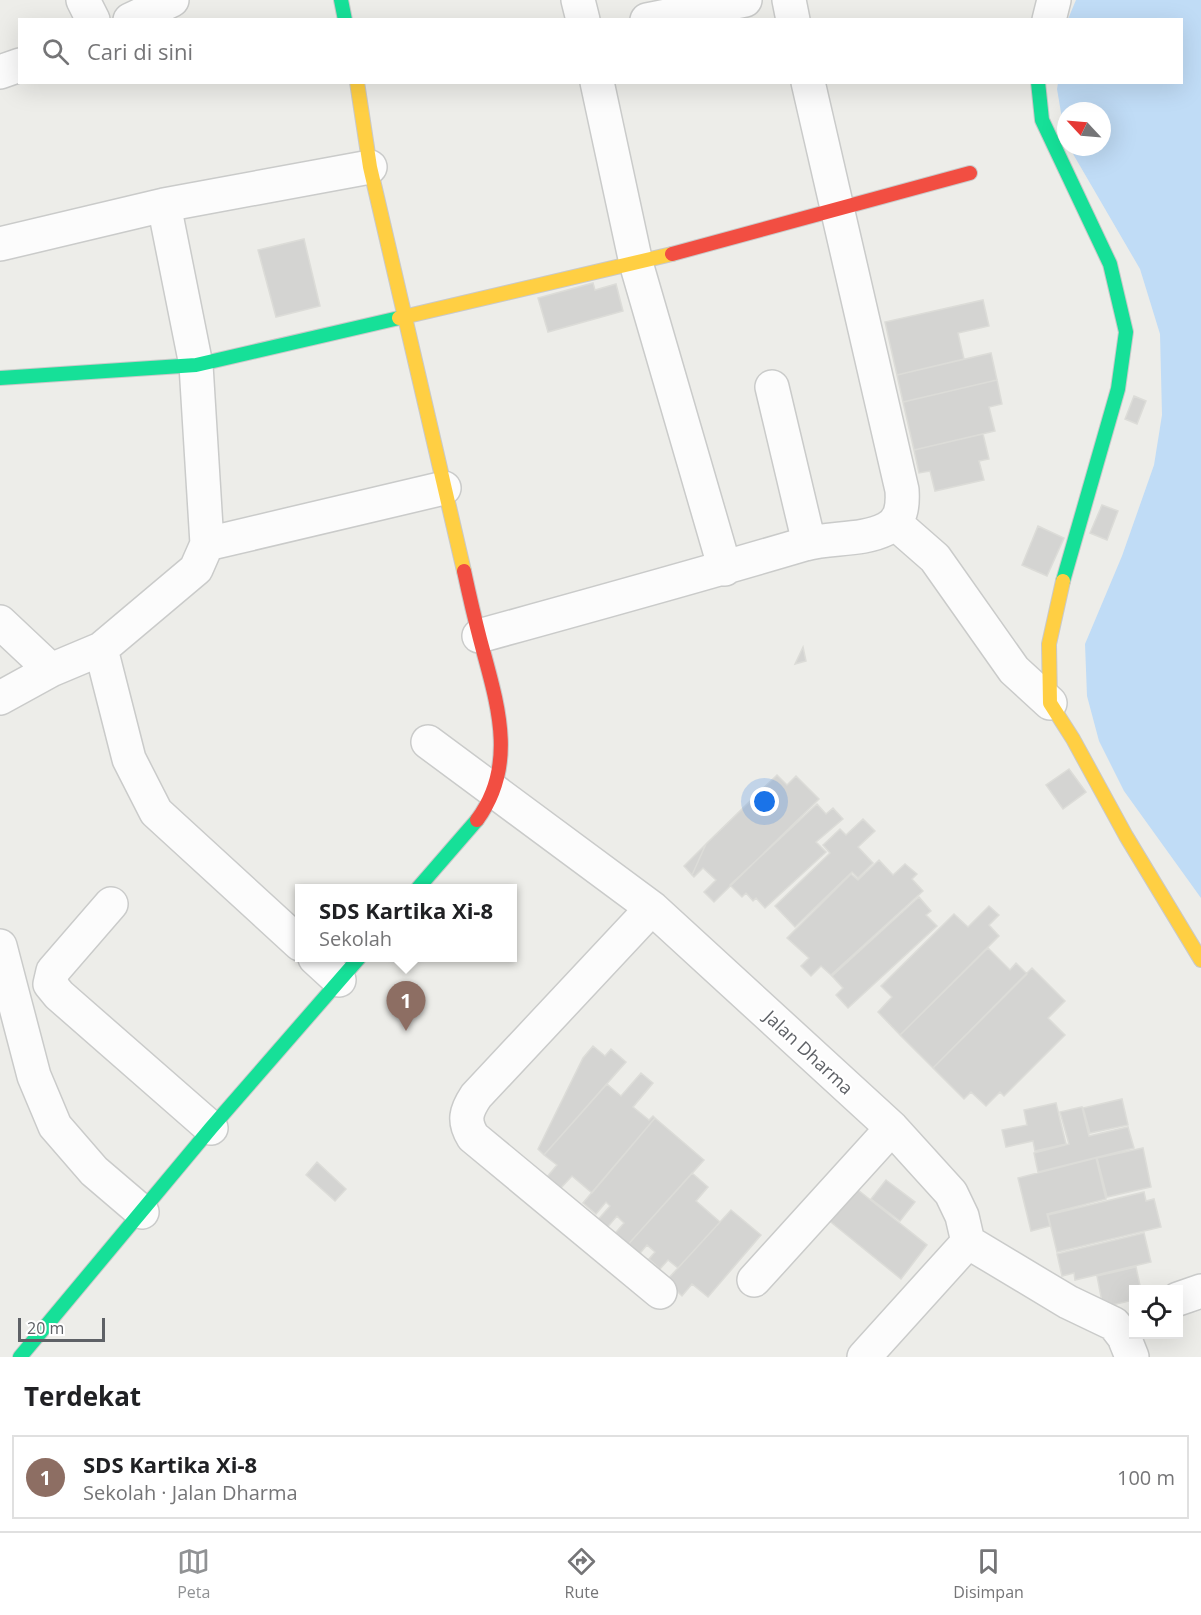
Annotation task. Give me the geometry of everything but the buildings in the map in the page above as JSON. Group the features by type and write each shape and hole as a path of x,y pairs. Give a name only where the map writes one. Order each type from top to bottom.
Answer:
{"street":[{"path":"83,0 92,18"},
{"path":"134,18 172,0"},
{"path":"341,0 345,18"},
{"path":"578,0 582,18"},
{"path":"662,11 745,0"},
{"path":"789,0 793,18"},
{"path":"0,72 18,66"},
{"path":"365,84 370,167 444,488 495,696 501,733 502,756 495,792 472,826 421,884"},
{"path":"597,84 636,263 725,569"},
{"path":"479,636 725,569 809,543 874,533 895,523 900,515 903,505 902,490 808,84"},
{"path":"1038,84 1042,120 1110,264 1126,332 1118,389 1089,488 1049,644 1050,703"},
{"path":"0,244 164,205 370,167"},
{"path":"0,378 196,365 636,263 970,173"},
{"path":"0,698 51,670 101,649 196,569 207,544 196,365 164,205"},
{"path":"772,387 809,543"},
{"path":"207,544 444,488"},
{"path":"895,523 935,558 1014,670 1050,703 1073,739 1126,836 1201,960"},
{"path":"0,622 51,670"},
{"path":"101,649 129,759 156,812 295,939"},
{"name":"Jalan Dharma","path":"428,742 652,908 892,1128 951,1193 962,1216 968,1242"},
{"path":"111,904 53,971 50,984 59,995 211,1128"},
{"path":"652,908 476,1096 468,1108 466,1118 467,1128 473,1137 660,1292"},
{"path":"0,946 34,1076 55,1126 94,1171 142,1212"},
{"path":"20,1357 211,1128 349,969 329,962"},
{"path":"754,1280 892,1128"},
{"path":"864,1357 968,1242 1068,1302 1124,1320 1124,1337 1132,1357"},
{"path":"1183,1298 1201,1291"}],"water":[{"path":"1076,0 1201,0 1201,898 1124,791 1099,741 1087,696 1085,644 1122,556 1154,465 1162,415 1160,334 1140,269 1074,156 1111,156 1111,102 1059,102 1057,89 1058,84 1183,84 1183,18 1068,18"}],"traffic: fast":[{"path":"341,0 345,18"},
{"path":"1038,84 1042,120 1110,264 1126,332 1118,389 1063,581"},
{"path":"0,378 196,365 399,318"},
{"path":"421,884 477,820"},
{"path":"20,1357 211,1128 356,962"}],"traffic: slow":[{"path":"357,84 370,167 464,571"},
{"path":"399,318 672,254"},
{"path":"1063,581 1049,644 1050,703 1073,739 1126,836 1201,960"}],"traffic: jam":[{"path":"672,254 970,173"},
{"path":"464,571 492,685 500,731 501,754 497,776 490,798 477,820"}],"place":[{"name":"SDS Kartika Xi-8","path":"406,1031"}]}
